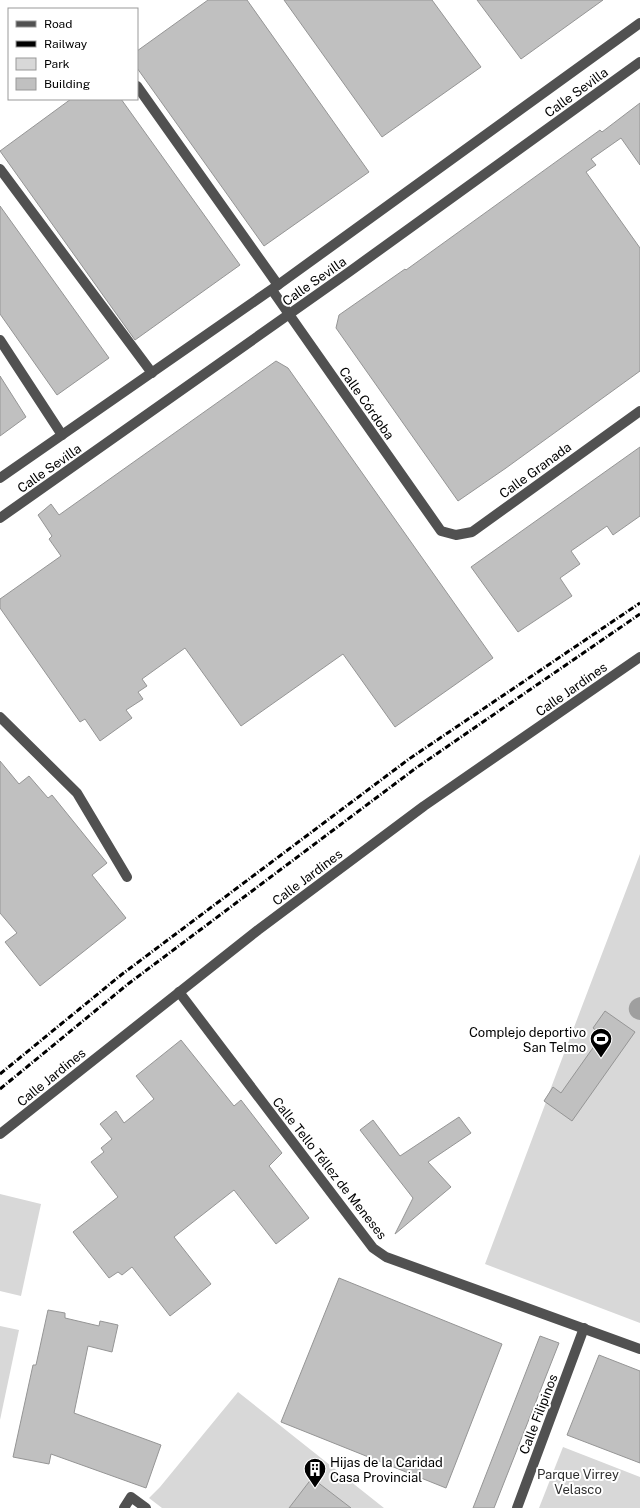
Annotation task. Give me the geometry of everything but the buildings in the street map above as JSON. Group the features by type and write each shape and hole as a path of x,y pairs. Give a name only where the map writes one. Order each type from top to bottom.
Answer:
{"street":[{"name":"Calle Sevilla","path":"0,478 275,288 640,23"},
{"name":"Calle Sevilla","path":"0,518 289,315 640,62"},
{"name":"Calle Córdoba","path":"138,87 275,288 289,315 441,531"},
{"path":"0,169 152,373"},
{"path":"0,340 62,435"},
{"name":"Calle Granada","path":"441,531 456,535 472,532 640,411"},
{"name":"Calle Jardines","path":"0,1134 258,930 424,806 640,657"},
{"path":"0,717 77,793 127,877"},
{"name":"Calle Tello Téllez de Meneses","path":"179,992 373,1248 386,1257 640,1349"},
{"name":"Calle Filipinos","path":"517,1508 584,1328"},
{"path":"124,1508 131,1497 146,1508"}],"green space":[{"name":"Complejo deportivo San Telmo","path":"640,854 640,1323 485,1264 546,1102 544,1101 549,1093"},
{"path":"0,1194 41,1204 21,1296 0,1291"},
{"path":"0,1326 19,1330 0,1420"},
{"path":"238,1392 384,1508 162,1508 149,1498 160,1487"},
{"name":"Parque Virrey Velasco","path":"563,1447 640,1477 640,1508 539,1508"}],"shaded area":[{"path":"640,997 640,1020 635,1019 629,1013 629,1005 635,999"}],"railway":[{"path":"0,1074 121,975 409,759 640,603"},
{"path":"0,1089 128,984 416,768 640,614"}],"place":[{"name":"Complejo deportivo San Telmo","path":"601,1058"},
{"name":"Hijas de la Caridad Casa Provincial","path":"315,1488"}]}
